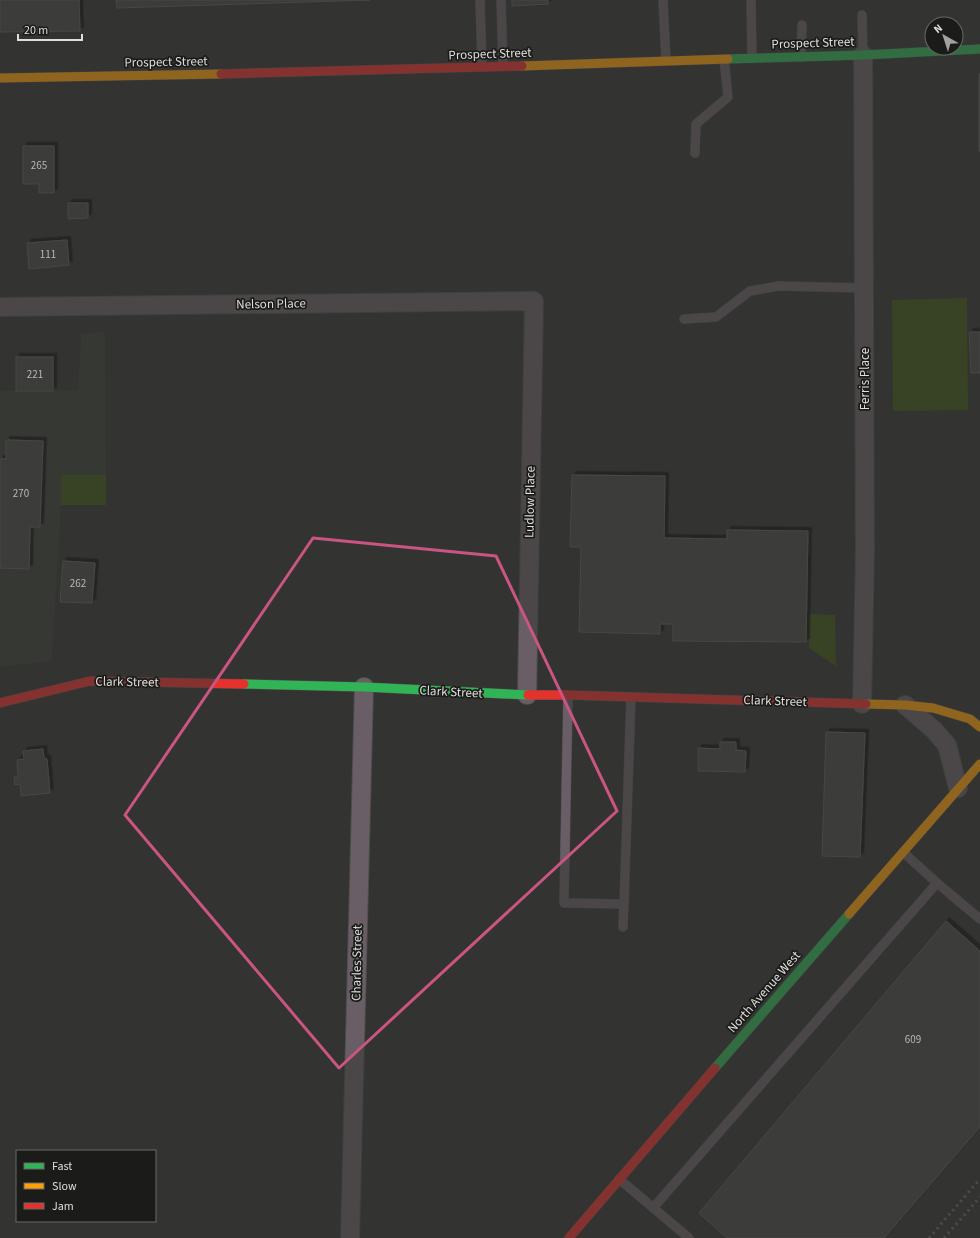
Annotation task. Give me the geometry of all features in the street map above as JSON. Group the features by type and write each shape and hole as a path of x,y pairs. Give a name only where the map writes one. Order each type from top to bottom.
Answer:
{"street":[{"name":"Prospect Street","path":"0,78 295,73 863,55 980,49"},
{"name":"Ferris Place","path":"862,704 865,552 863,55"},
{"name":"Nelson Place","path":"0,307 534,301 534,310"},
{"name":"Ludlow Place","path":"527,695 534,310"},
{"name":"Clark Street","path":"0,703 90,681 905,705 933,708 952,713 970,719 980,727"},
{"name":"Charles Street","path":"350,1238 364,688"},
{"path":"905,705 934,730 947,745 958,788"},
{"name":"North Avenue West","path":"569,1238 902,852 980,764"}],"lane":[{"path":"480,0 482,67"},
{"path":"501,0 503,66"},
{"path":"663,0 666,61"},
{"path":"751,0 752,58"},
{"path":"862,16 863,55"},
{"path":"801,57 802,25"},
{"path":"695,153 696,124 728,97 724,59"},
{"path":"684,319 716,317 750,291 772,287 864,288"},
{"path":"568,695 564,903 624,904"},
{"path":"623,927 631,697"},
{"path":"902,852 980,920"},
{"path":"653,1208 937,883"},
{"path":"620,1179 689,1238"}],"highlighted area":[{"path":"313,538 496,556 617,811 339,1068 125,815"}],"shaded area":[{"path":"105,332 106,505 61,505 52,661 0,667 0,391 78,390 81,333"}],"green space":[{"path":"967,298 968,410 893,411 892,300"},
{"path":"61,475 106,475 106,505 61,505"},
{"path":"809,614 835,615 836,666 809,648"}],"building":[{"path":"0,0 79,0 80,31 0,32"},
{"path":"116,0 370,0 117,8"},
{"path":"512,0 548,0 548,4 512,6"},
{"path":"980,74 980,151 979,151"},
{"path":"23,146 54,146 54,193 39,193 39,184 23,184"},
{"path":"68,203 88,203 88,218 68,219"},
{"path":"67,240 69,265 29,269 27,243"},
{"path":"969,332 980,332 980,373 971,373"},
{"path":"16,357 53,357 53,391 16,391"},
{"path":"6,440 43,441 40,527 30,527 29,569 0,568 0,459 6,459"},
{"path":"572,475 665,476 664,538 727,539 727,530 808,531 806,642 673,641 673,624 660,624 660,634 579,632 581,547 570,547"},
{"path":"63,561 95,563 92,603 60,602"},
{"path":"826,732 865,733 860,857 822,856"},
{"path":"720,742 736,742 736,750 746,751 745,772 698,771 698,748 720,749"},
{"path":"43,749 44,758 47,759 50,793 21,796 20,784 15,785 14,777 18,777 17,760 24,759 23,751"},
{"path":"946,921 980,951 980,1127 884,1238 727,1238 699,1213"}],"railway":[{"path":"929,1238 980,1179"},
{"path":"944,1238 980,1197"}],"traffic: fast":[{"path":"728,59 863,55 980,49"},
{"path":"244,684 364,687 528,695"},
{"path":"715,1068 849,914"}],"traffic: slow":[{"path":"522,66 728,59"},
{"path":"0,78 221,74"},
{"path":"866,704 905,705 933,708 970,719 980,727"},
{"path":"849,914 980,764"}],"traffic: jam":[{"path":"221,74 522,66"},
{"path":"0,703 90,681 244,684"},
{"path":"528,695 866,704"},
{"path":"569,1238 715,1068"}]}
